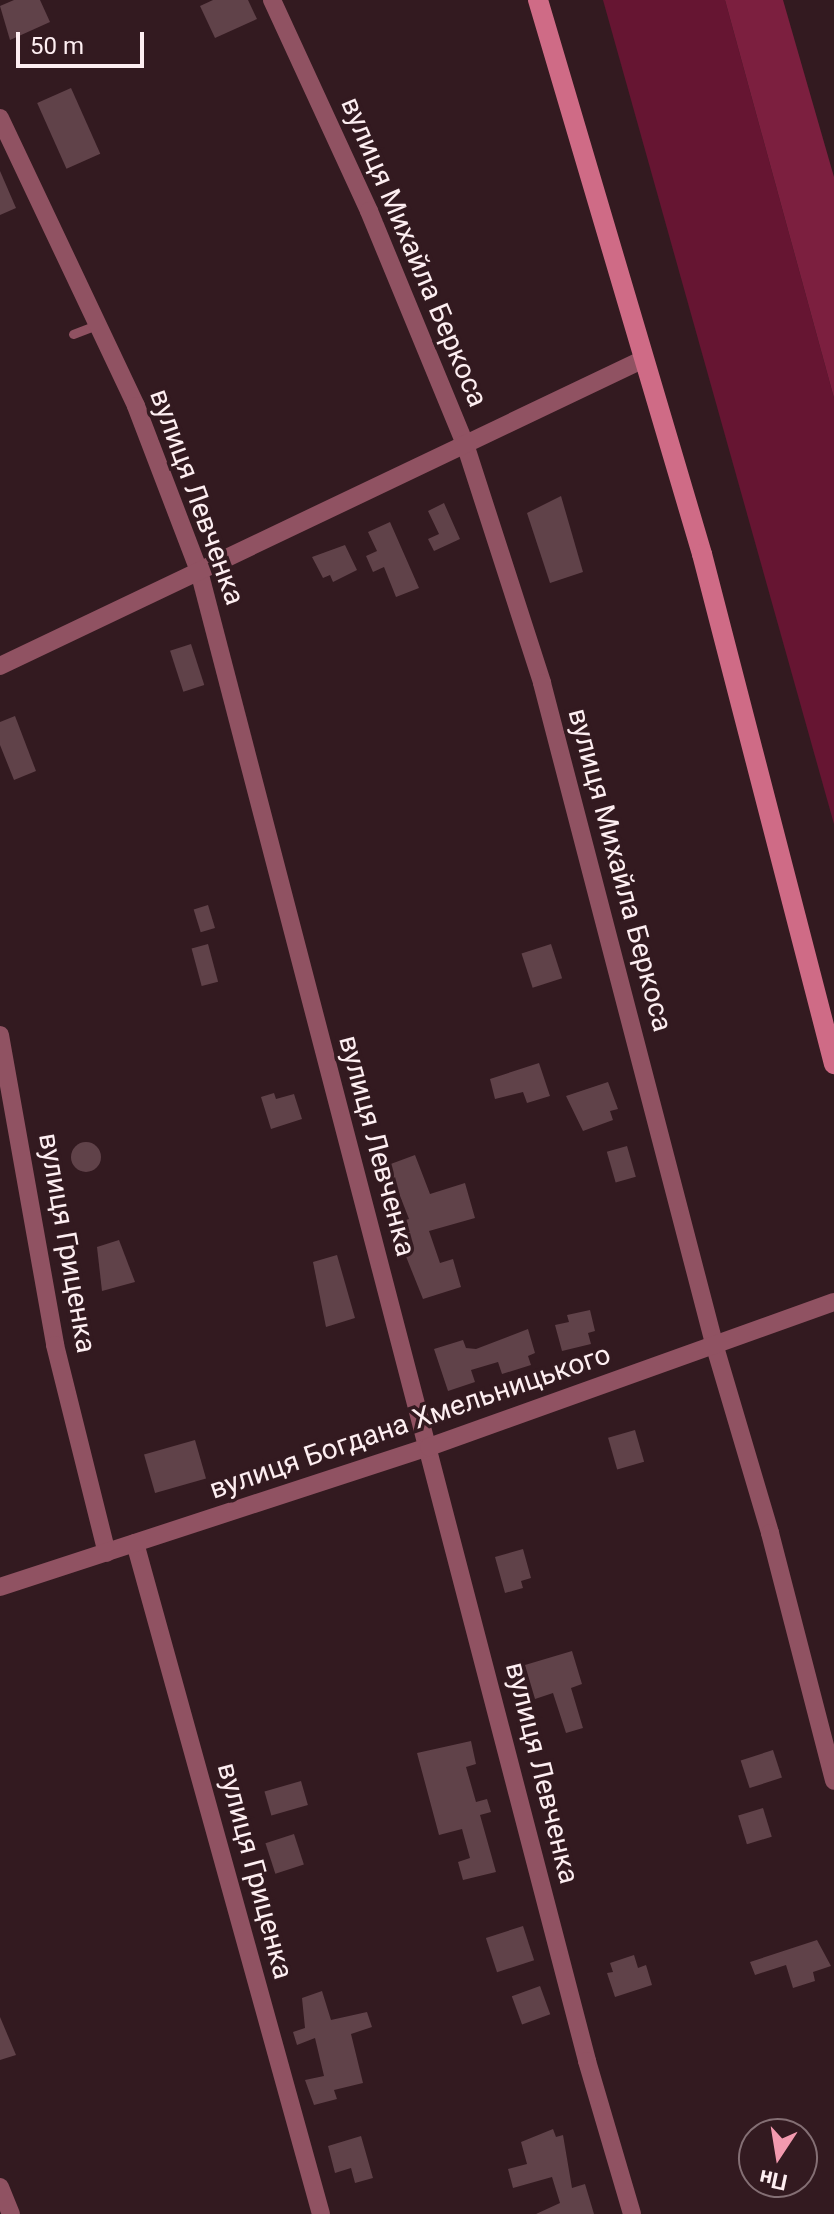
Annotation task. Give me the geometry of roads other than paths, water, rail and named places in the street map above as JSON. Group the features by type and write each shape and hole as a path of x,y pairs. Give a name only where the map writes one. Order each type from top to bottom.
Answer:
{"main road":[{"path":"538,0 702,554 834,1064"}],"street":[{"name":"вулиця Михайла Беркоса","path":"272,0 369,211 465,444 542,683 715,1347 770,1533 834,1781"},
{"name":"вулиця Левченка","path":"0,118 99,324 199,571 587,2061 632,2214"},
{"path":"0,666 644,359"},
{"name":"вулиця Гриценка","path":"0,1035 55,1345 107,1553"},
{"name":"вулиця Богдана Хмельницького","path":"0,1587 429,1447 834,1302"},
{"name":"вулиця Гриценка","path":"135,1543 321,2214"},
{"path":"0,2187 11,2214"}],"lane":[{"path":"73,334 99,324"}]}
